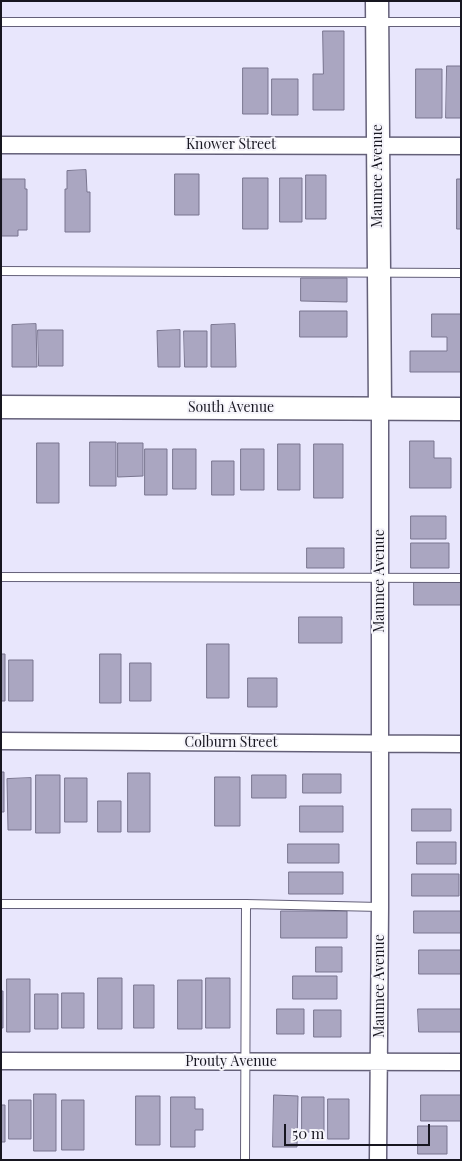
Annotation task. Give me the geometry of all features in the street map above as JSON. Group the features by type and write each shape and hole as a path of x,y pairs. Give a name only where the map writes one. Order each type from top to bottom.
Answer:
{"street":[{"name":"Maumee Avenue","path":"378,11 380,409 378,1160"},
{"name":"Knower Street","path":"1,144 461,146"},
{"name":"South Avenue","path":"1,407 461,409"},
{"name":"Colburn Street","path":"1,741 461,744"},
{"name":"Prouty Avenue","path":"1,1061 461,1062"}],"lane":[{"path":"1,22 378,11 461,22"},
{"path":"1,271 461,273"},
{"path":"1,577 461,578"},
{"path":"1,904 246,904 380,907"},
{"path":"245,1160 246,904"}],"building":[{"path":"323,31 344,31 344,110 313,110 313,74 323,74"},
{"path":"447,66 461,66 461,118 446,118"},
{"path":"243,68 268,68 268,114 243,114"},
{"path":"416,69 442,69 442,118 416,118"},
{"path":"272,79 298,79 298,115 272,115"},
{"path":"86,170 87,192 90,192 90,232 65,232 67,171"},
{"path":"175,174 199,174 199,215 175,215"},
{"path":"306,175 326,175 326,219 306,219"},
{"path":"243,178 268,178 268,229 243,229"},
{"path":"280,178 302,178 302,222 280,222"},
{"path":"2,179 25,179 25,189 27,189 27,230 18,230 18,236 2,236"},
{"path":"457,179 461,179 461,229 457,229"},
{"path":"301,278 347,278 347,302 301,301"},
{"path":"300,311 347,311 347,337 300,337"},
{"path":"432,314 461,314 461,372 410,372 410,351 447,351 447,337 432,337"},
{"path":"36,324 37,367 12,367 12,325"},
{"path":"235,324 236,367 211,367 211,325"},
{"path":"38,330 63,330 63,366 39,366"},
{"path":"180,330 180,367 158,367 157,331"},
{"path":"184,331 207,331 207,367 185,367"},
{"path":"410,441 434,441 434,458 451,458 451,488 410,488"},
{"path":"90,442 116,442 116,486 90,486"},
{"path":"37,443 59,443 59,503 37,503"},
{"path":"118,443 143,443 143,476 118,477"},
{"path":"278,444 300,444 300,490 278,490"},
{"path":"314,444 343,444 343,498 314,498"},
{"path":"145,449 167,449 167,495 145,495"},
{"path":"173,449 196,449 196,489 173,489"},
{"path":"241,449 264,449 264,490 241,490"},
{"path":"212,461 234,461 234,495 212,495"},
{"path":"411,516 446,516 446,539 411,539"},
{"path":"411,543 449,543 449,568 411,568"},
{"path":"307,548 344,548 344,568 307,568"},
{"path":"414,582 461,582 461,605 414,605"},
{"path":"299,617 342,617 342,643 299,643"},
{"path":"207,644 229,644 229,698 207,698"},
{"path":"1,654 5,654 5,701 1,701"},
{"path":"100,654 121,654 121,703 100,703"},
{"path":"9,660 33,660 33,701 9,701"},
{"path":"130,663 151,663 151,701 130,701"},
{"path":"248,678 277,678 277,707 248,707"},
{"path":"1,772 4,772 4,812 1,812"},
{"path":"128,773 150,773 150,832 128,832"},
{"path":"303,774 341,774 341,793 303,793"},
{"path":"36,775 60,775 60,833 36,833"},
{"path":"252,775 286,775 286,798 252,798"},
{"path":"215,777 240,777 240,826 215,826"},
{"path":"31,778 31,830 8,830 7,779"},
{"path":"65,778 87,778 87,822 65,822"},
{"path":"98,801 121,801 121,832 98,832"},
{"path":"300,806 343,806 343,832 300,832"},
{"path":"412,809 451,809 451,831 412,831"},
{"path":"417,842 456,842 456,864 417,864"},
{"path":"288,844 339,844 339,863 288,863"},
{"path":"289,872 343,872 343,894 289,894"},
{"path":"412,874 459,874 459,896 412,896"},
{"path":"281,911 347,911 347,938 281,938"},
{"path":"414,911 461,911 461,933 414,933"},
{"path":"316,947 342,947 342,972 316,972"},
{"path":"419,950 461,950 461,974 419,974"},
{"path":"293,976 337,976 337,999 293,999"},
{"path":"98,978 122,978 122,1029 98,1029"},
{"path":"206,978 230,978 230,1028 206,1028"},
{"path":"7,979 30,979 30,1032 7,1032"},
{"path":"178,980 202,980 202,1029 178,1029"},
{"path":"134,985 154,985 154,1028 134,1028"},
{"path":"1,991 3,991 3,1028 1,1028"},
{"path":"62,993 84,993 84,1028 62,1028"},
{"path":"35,994 58,994 58,1029 35,1029"},
{"path":"277,1009 304,1009 304,1034 277,1034"},
{"path":"418,1009 461,1009 461,1032 419,1032"},
{"path":"314,1010 341,1010 341,1037 314,1037"},
{"path":"34,1094 56,1094 56,1151 34,1151"},
{"path":"274,1095 298,1096 297,1147 273,1147"},
{"path":"421,1095 461,1095 461,1121 421,1121"},
{"path":"136,1096 160,1096 160,1145 136,1145"},
{"path":"171,1097 195,1097 195,1109 203,1109 203,1130 195,1130 195,1147 171,1147"},
{"path":"302,1097 324,1097 324,1132 302,1132"},
{"path":"328,1099 349,1099 349,1139 328,1139"},
{"path":"9,1100 31,1100 31,1139 9,1139"},
{"path":"62,1100 84,1100 84,1150 62,1150"},
{"path":"1,1105 5,1105 5,1142 1,1142"},
{"path":"418,1126 447,1126 447,1154 418,1154"}]}
